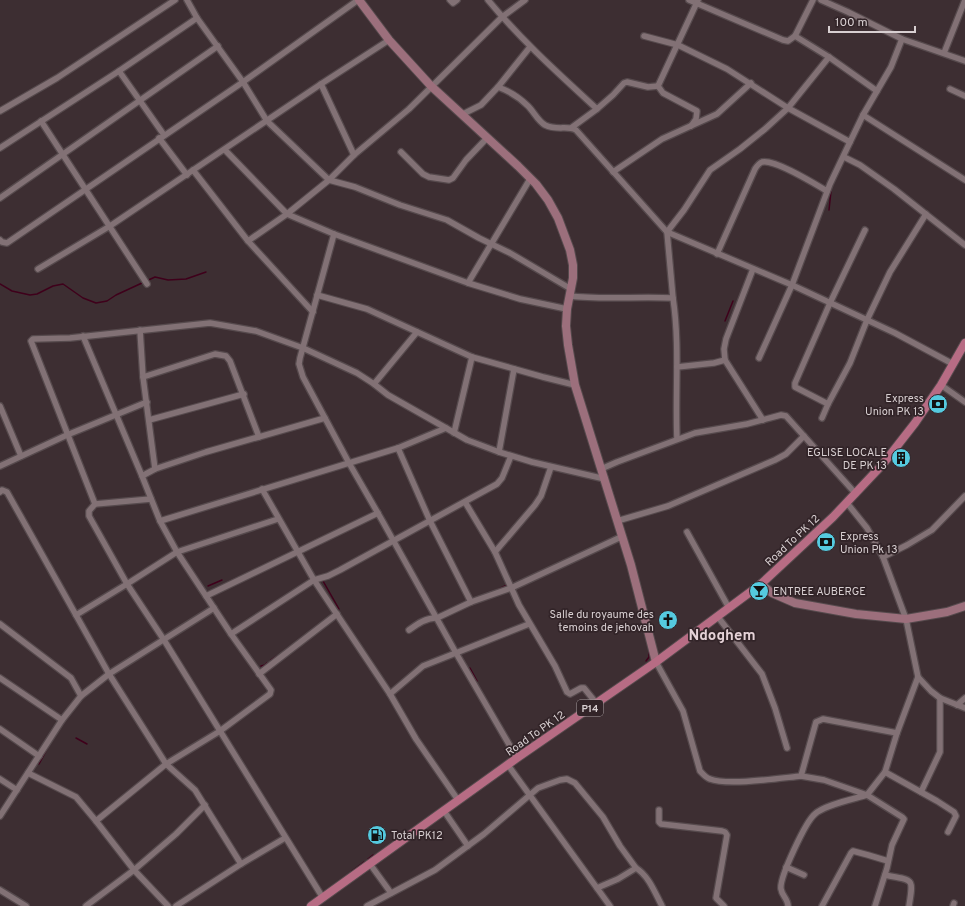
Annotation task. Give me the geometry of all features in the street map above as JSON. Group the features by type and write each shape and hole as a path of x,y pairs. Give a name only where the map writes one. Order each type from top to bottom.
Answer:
{"main road":[{"name":"P14","path":"856,494 883,464 915,423 941,386 965,343"},
{"name":"Road To PK 12","path":"311,906 517,758 656,662 718,617 761,584 802,547 856,494"}],"street":[{"path":"0,111 57,78 175,0"},
{"path":"187,0 197,18 243,82 267,121 329,180 355,187 400,205 446,220 510,253 570,292 588,298 673,298"},
{"path":"0,240 7,243 243,82 359,0 389,40 431,86 463,114 530,179 548,200 558,218 570,250 573,265 573,278 567,309 568,345 575,385 605,479 656,662 683,711 700,771 710,780 728,781 801,776 829,782 867,795 902,817 904,820 892,845 885,875 875,906"},
{"path":"450,0 453,2 457,0"},
{"path":"488,0 530,47 598,109"},
{"path":"248,241 287,214 329,180 354,155 408,109 502,17 525,0"},
{"path":"690,0 788,41 792,40 795,36 813,0"},
{"path":"821,0 902,39 965,61"},
{"path":"944,53 965,0"},
{"path":"658,86 697,2"},
{"path":"0,148 119,71 197,18"},
{"path":"644,36 678,45 727,69 788,108 850,142"},
{"path":"795,36 829,57 877,91"},
{"path":"759,358 792,285 827,191 850,142 891,67 902,39"},
{"path":"38,269 110,226 389,40"},
{"path":"0,198 218,46"},
{"path":"463,114 481,104 498,87 530,47"},
{"path":"677,439 675,406 677,367 676,320 666,232 684,210 710,170 760,133 788,108 829,57"},
{"path":"119,71 140,100 187,175"},
{"path":"571,128 598,109 624,83 627,82 648,86 658,86"},
{"path":"613,172 662,139 717,114 750,83"},
{"path":"321,84 354,155"},
{"path":"658,86 663,93 697,111 696,119 691,126"},
{"path":"498,87 509,92 527,106 544,124 554,128 571,128 576,130 666,232 792,285 902,336 953,364"},
{"path":"950,89 965,96"},
{"path":"864,115 965,180"},
{"path":"41,122 147,284"},
{"path":"401,152 423,174 449,180 453,178 466,160 487,138"},
{"path":"225,150 287,214 334,234 468,283 520,299 567,309"},
{"path":"844,157 860,165 894,189 965,245"},
{"path":"717,254 755,169 760,163 766,162 784,168 827,191"},
{"path":"193,170 248,241 313,312"},
{"path":"468,283 530,179"},
{"path":"822,418 850,363 867,320 890,272 926,214"},
{"path":"828,404 795,387 795,385 830,303 865,230"},
{"path":"334,234 302,348 300,369 306,385 349,463 517,758"},
{"path":"753,269 726,339 724,349 725,360 763,420"},
{"path":"317,294 367,309 472,357 575,385"},
{"path":"95,504 31,341 33,339 83,336 210,323 256,331 302,348 356,373 388,395 454,433 482,446 551,467 605,479"},
{"path":"140,330 143,377 155,469"},
{"path":"374,384 417,332"},
{"path":"83,336 160,521 177,552 231,634 271,690 270,694 220,731 166,764 96,821"},
{"path":"143,377 215,354 226,356 230,361 244,394 259,437"},
{"path":"454,433 472,357"},
{"path":"677,367 714,363 725,360"},
{"path":"498,452 514,369"},
{"path":"941,386 965,402"},
{"path":"149,420 244,394"},
{"path":"0,466 67,435 147,402"},
{"path":"0,406 21,456"},
{"path":"602,469 695,433 763,420 776,415 781,415 786,416 856,494"},
{"path":"142,476 155,469 206,452 325,418"},
{"path":"160,521 398,448 446,428"},
{"path":"617,522 668,506 775,460 786,454 804,436"},
{"path":"398,448 430,521 471,602"},
{"path":"231,634 314,580 328,576 394,542 497,484 502,478 511,456"},
{"path":"495,552 541,496 551,467"},
{"path":"262,489 314,580 390,694 416,739 458,800"},
{"path":"0,492 2,490 7,492 109,674 166,764 190,785 205,806 241,864"},
{"path":"883,557 932,530 965,496"},
{"path":"151,499 95,504 89,511 89,516 127,584 164,640 323,898"},
{"path":"465,502 495,552 511,588 530,624 558,670 567,692 570,694 584,688 596,704"},
{"path":"847,503 867,528 883,557 906,619 918,677 940,698 965,708"},
{"path":"206,596 378,513"},
{"path":"76,615 177,552 278,519"},
{"path":"687,532 729,608"},
{"path":"409,630 424,621 437,618 471,602 511,588 621,537"},
{"path":"761,584 772,594 795,603 856,614 906,619 947,612 965,606"},
{"path":"0,816 62,720 81,696 109,674 214,608"},
{"path":"259,674 336,614"},
{"path":"718,617 762,674 775,708 787,748"},
{"path":"0,624 71,678 81,696"},
{"path":"390,694 423,666 530,624"},
{"path":"788,906 787,900 781,890 782,880 786,867 809,822 815,814 823,809 867,795 886,772 897,733 918,677"},
{"path":"0,678 62,720"},
{"path":"921,792 940,752 940,698"},
{"path":"958,705 965,698"},
{"path":"801,776 816,722 819,720 823,719 897,733"},
{"path":"0,729 39,756"},
{"path":"508,765 610,906"},
{"path":"886,772 954,812 956,818 948,832"},
{"path":"28,773 74,796 96,821 134,870 168,906"},
{"path":"0,779 17,790"},
{"path":"368,906 435,870 468,846 538,788 560,780 571,780 603,817 620,846 636,868 652,886 662,906"},
{"path":"86,906 134,870 176,834 205,806"},
{"path":"659,810 659,822 661,824 725,832 726,835 716,898 724,906"},
{"path":"444,811 468,846"},
{"path":"176,906 241,864 285,838"},
{"path":"822,906 853,852 868,854 888,861"},
{"path":"370,864 391,893"},
{"path":"786,867 804,875"},
{"path":"597,888 618,879 636,868"},
{"path":"885,875 908,880 912,883 909,906"},
{"path":"0,891 26,906"}],"waterway":[{"path":"829,210 831,191"},
{"path":"0,284 12,291 30,295 37,294 53,286 63,284 83,298 96,303 107,301 116,295 155,277 168,280 186,279 206,272"},
{"path":"725,321 733,301"},
{"path":"208,586 222,580"},
{"path":"323,581 339,609"},
{"path":"495,591 507,585"},
{"path":"646,661 649,657 649,652"},
{"path":"271,660 277,656"},
{"path":"362,657 372,672"},
{"path":"261,666 267,663"},
{"path":"470,668 477,681"},
{"path":"76,738 87,744"},
{"path":"48,747 50,743"},
{"path":"39,764 47,749"},
{"path":"368,859 373,855"},
{"path":"352,871 364,862"}],"place":[{"name":"Express Union PK 13","path":"938,404"},
{"name":"EGLISE LOCALE DE PK 13","path":"901,458"},
{"name":"Express Union Pk 13","path":"826,542"},
{"name":"ENTREE AUBERGE","path":"759,591"},
{"name":"Salle du royaume des temoins de jehovah","path":"668,620"},
{"name":"Total PK12","path":"377,835"}],"district":[{"name":"Ndoghem","path":"722,635"}]}
